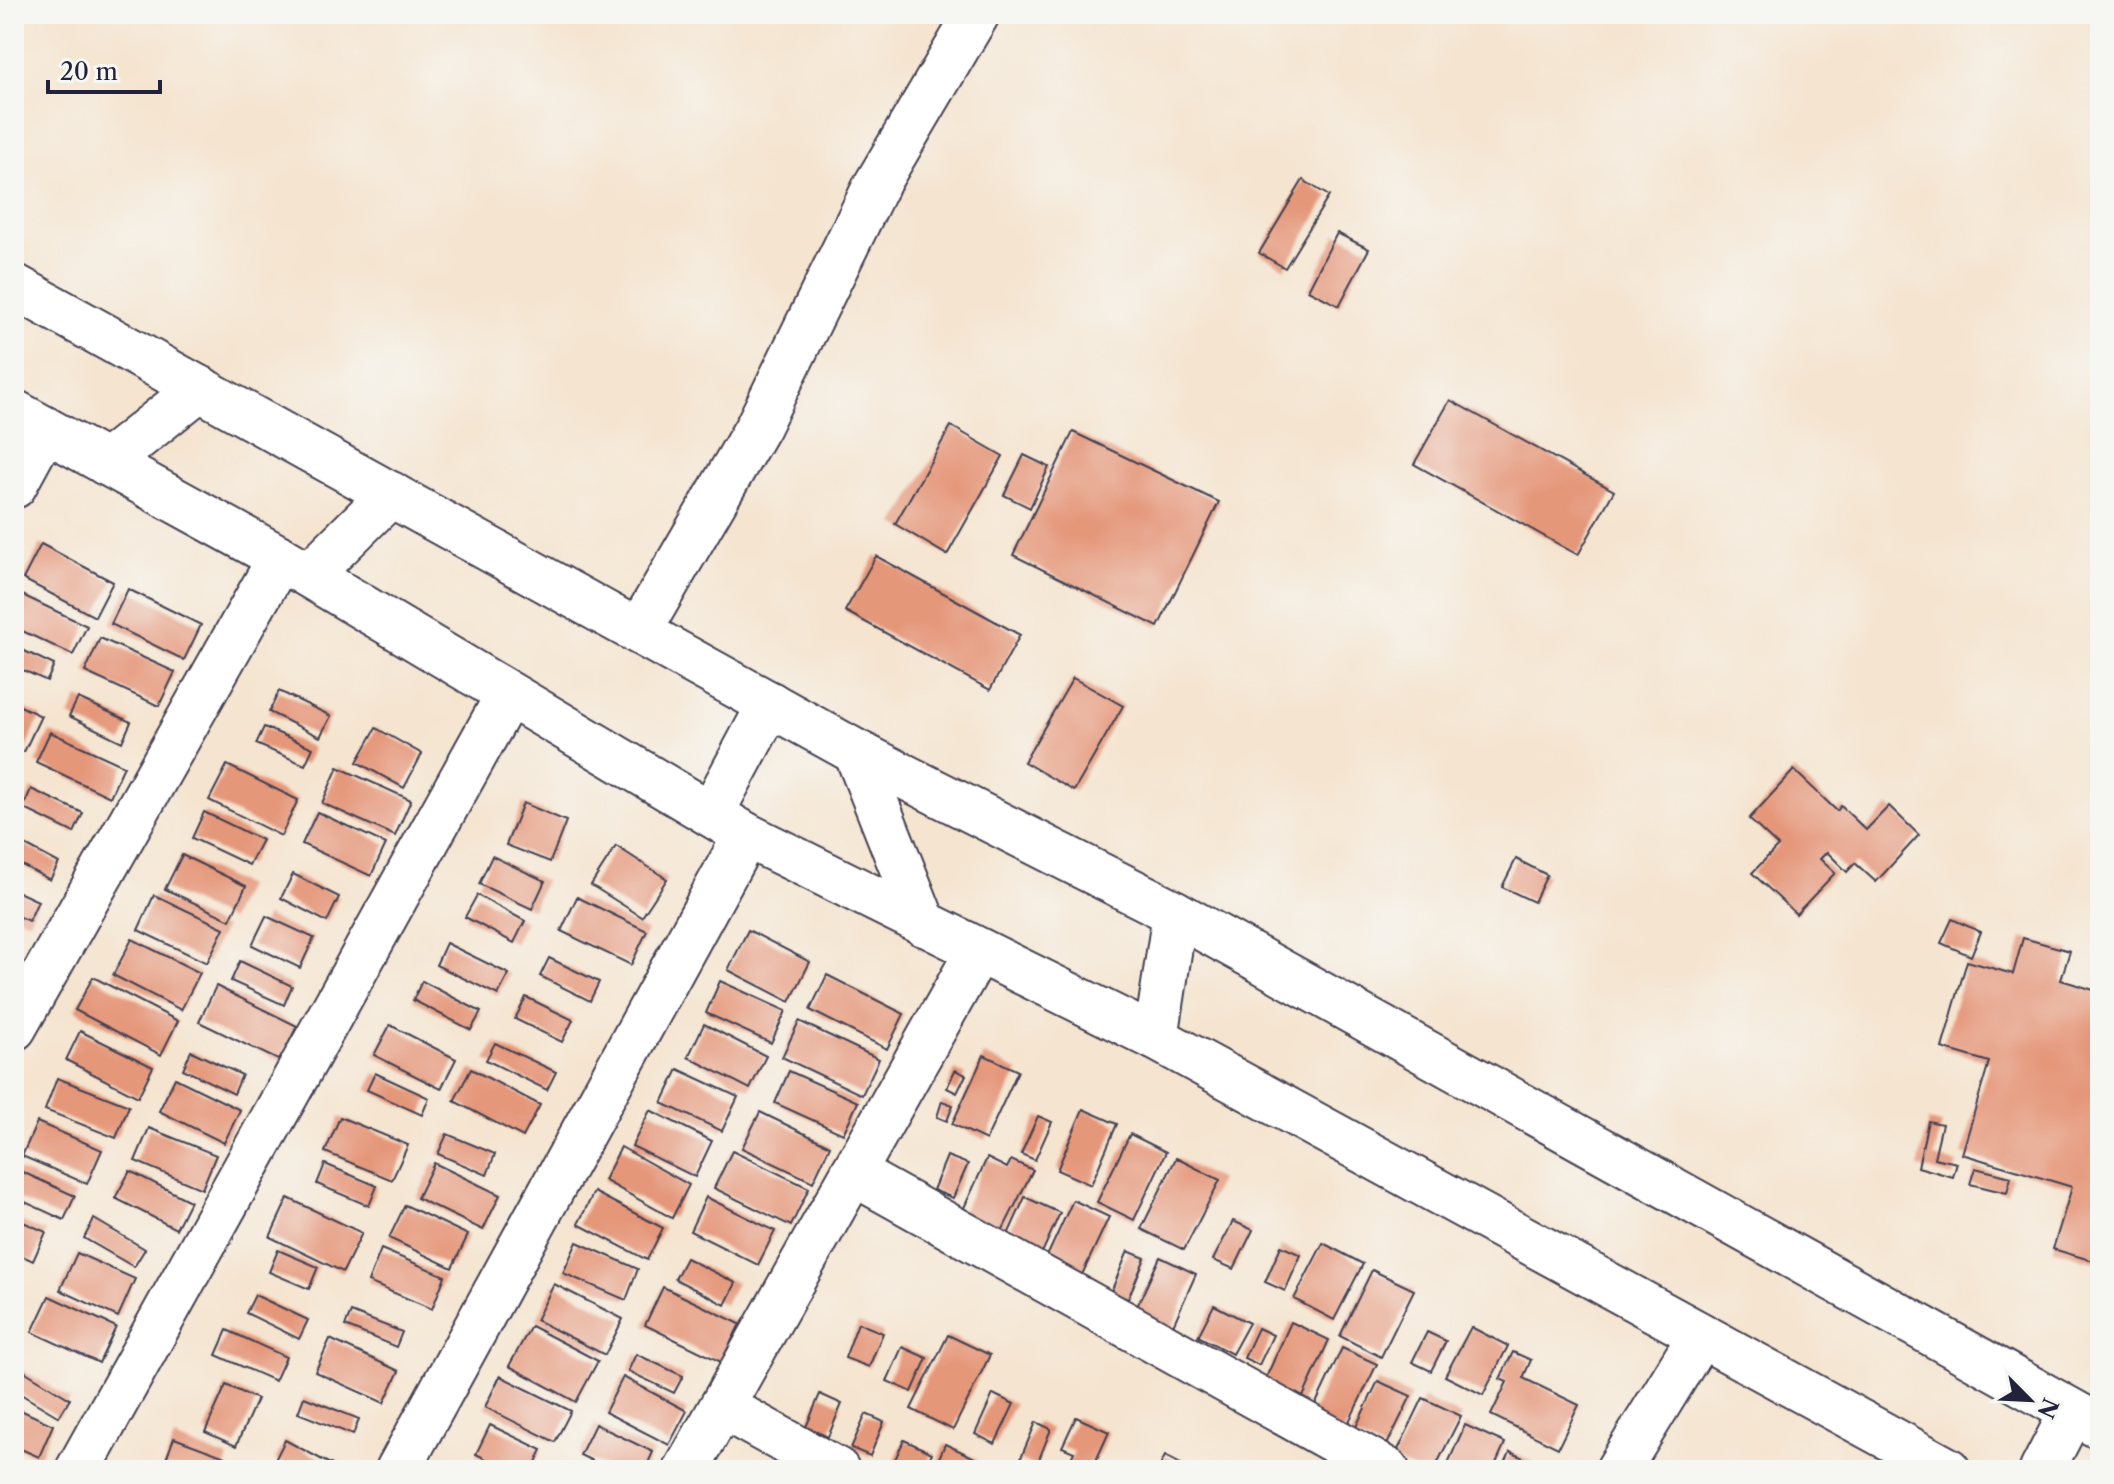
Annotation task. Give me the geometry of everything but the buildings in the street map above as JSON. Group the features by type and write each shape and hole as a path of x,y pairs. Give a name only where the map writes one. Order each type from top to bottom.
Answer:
{"street":[{"path":"639,631 758,426 875,187 977,14"},
{"path":"14,286 856,752 1175,913 2086,1419 2042,1470"},
{"path":"106,463 200,388"},
{"path":"14,486 29,421 294,566 728,825 1156,1038 1933,1466"},
{"path":"14,1028 294,566 391,494"},
{"path":"78,1470 508,695"},
{"path":"398,1470 728,825 770,704"},
{"path":"856,752 924,924"},
{"path":"1156,1038 1175,913"},
{"path":"686,1470 978,951"},
{"path":"853,1173 1387,1470"},
{"path":"1618,1470 1700,1336"},
{"path":"723,1407 837,1470"}]}
